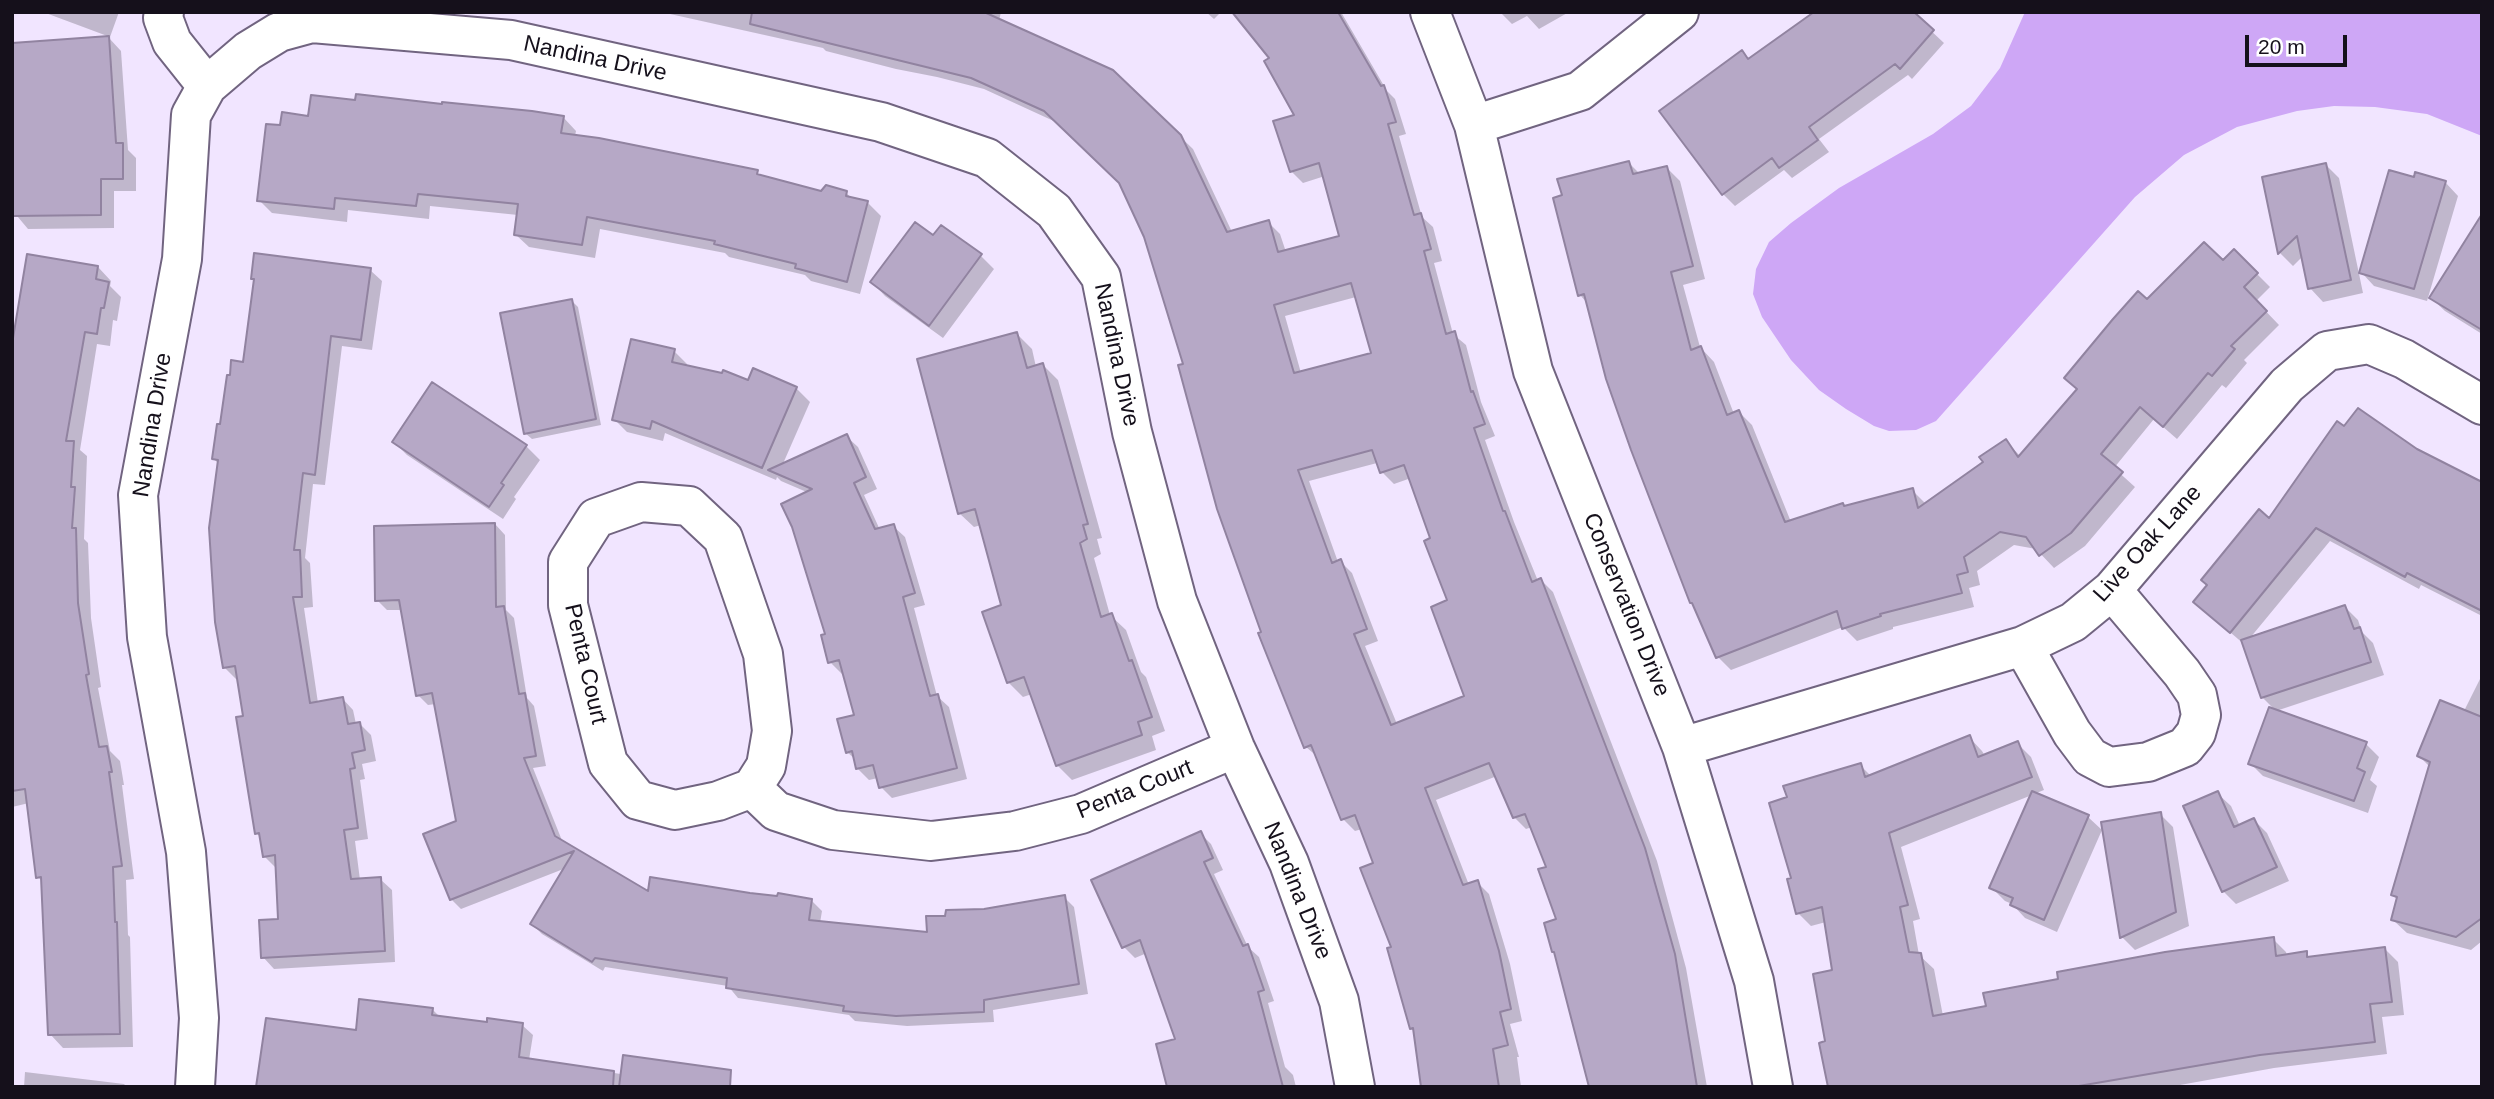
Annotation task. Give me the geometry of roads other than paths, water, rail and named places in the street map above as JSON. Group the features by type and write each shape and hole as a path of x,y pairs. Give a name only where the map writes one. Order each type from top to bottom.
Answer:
{"street":[{"path":"164,12 163,18 173,42 207,86"},
{"name":"Conservation Drive","path":"1430,12 1474,125 1533,371 1682,747 1754,981 1773,1087"},
{"path":"1474,125 1580,92 1679,12"},
{"name":"Nandina Drive","path":"195,1087 199,1018 186,852 147,637 138,495 182,259 191,115 207,86 248,51 273,22 511,40 881,122 988,158 1054,211 1101,276 1132,432 1177,601 1236,748 1289,863 1339,1001 1355,1087"},
{"name":"Live Oak Lane","path":"1682,747 2023,646 2073,622 2112,590 2287,384 2327,351 2369,344 2404,359 2482,405"},
{"name":"Penta Court","path":"641,502 689,506 723,538 763,653 772,731 766,766 752,788 718,801 675,810 638,800 608,762 568,605 568,562 596,518 641,502"},
{"path":"2023,646 2072,733 2090,757 2109,767 2148,762 2185,747 2196,733 2201,715 2197,695 2182,673 2112,590"},
{"name":"Penta Court","path":"752,788 776,811 833,830 930,841 1015,831 1081,814 1236,748"}]}
